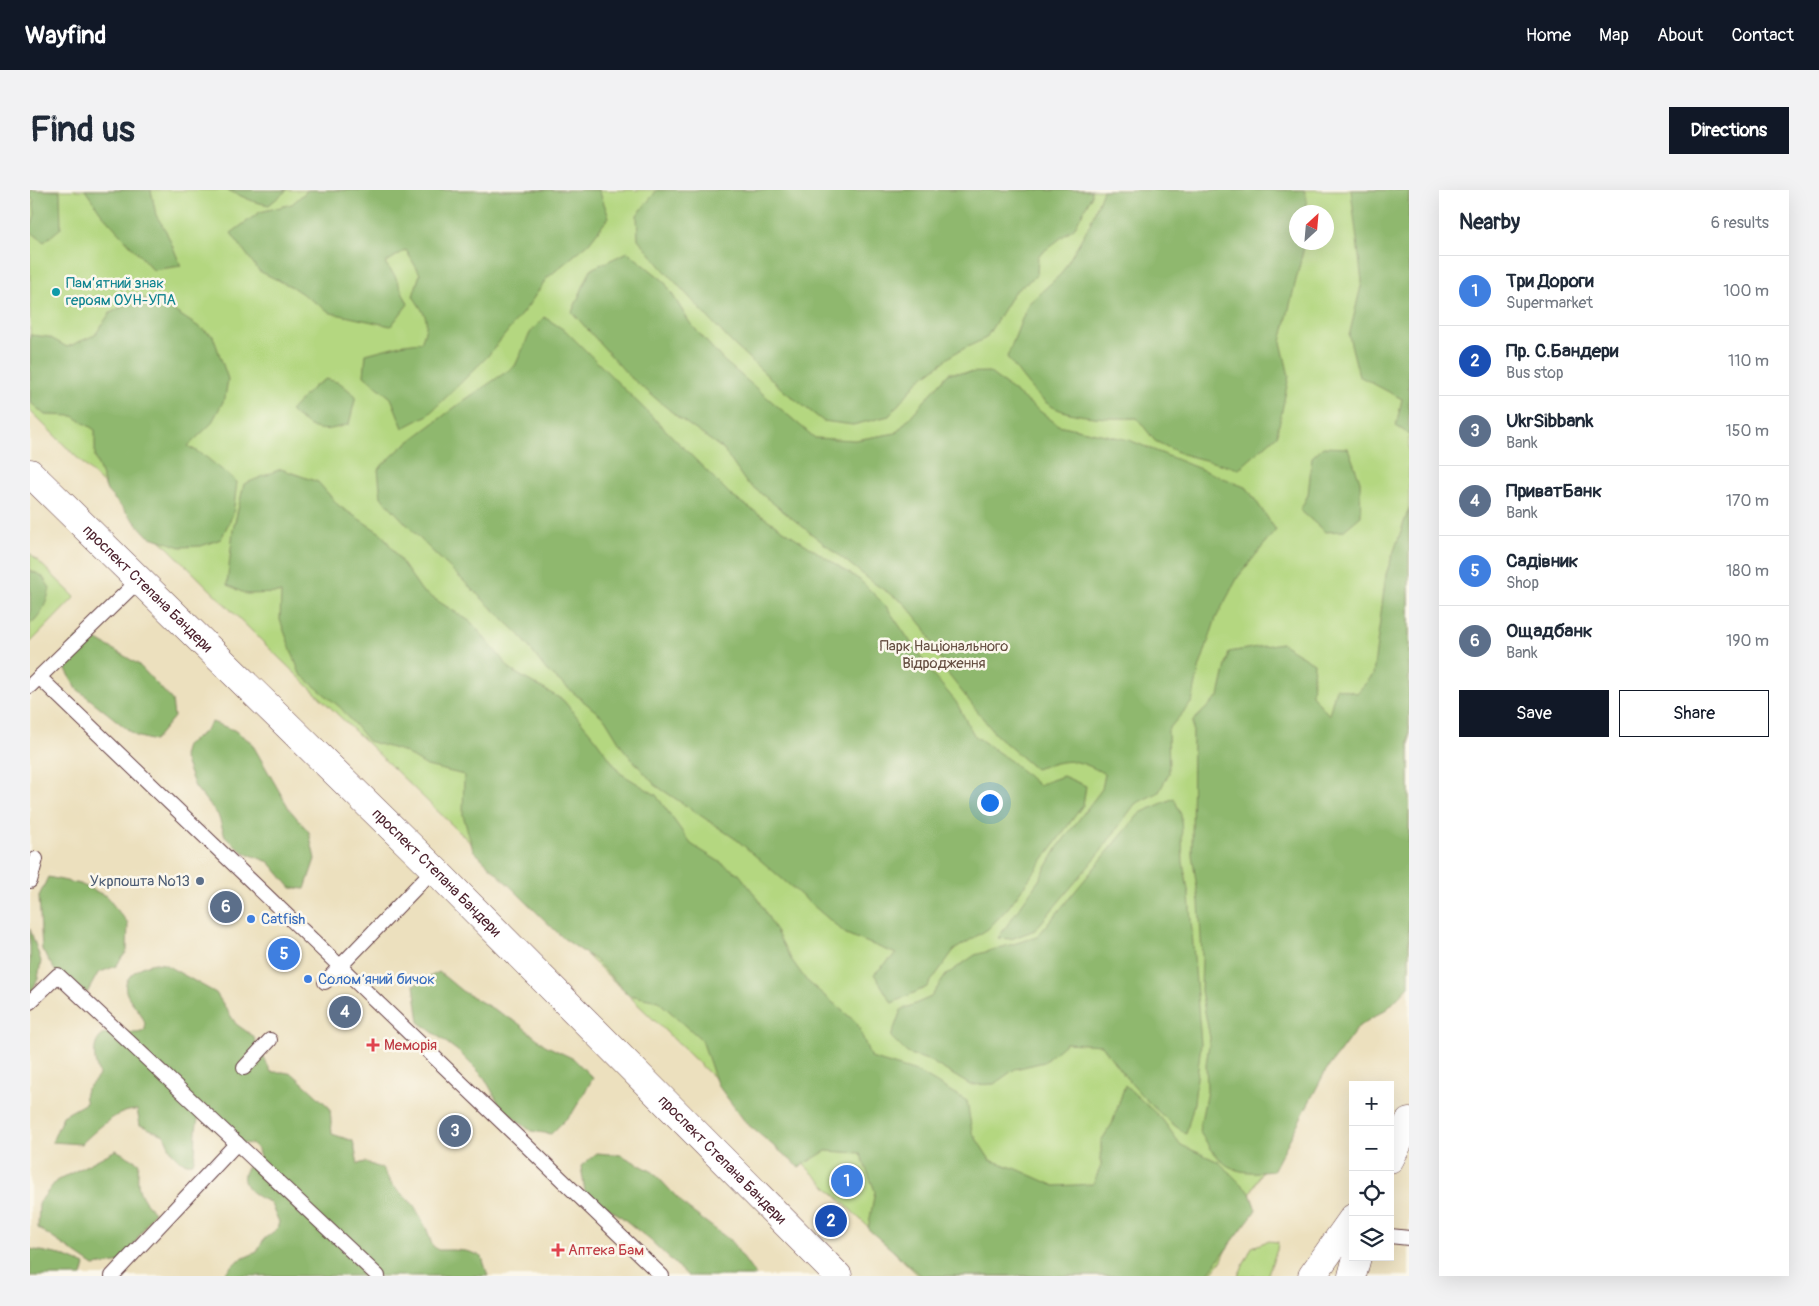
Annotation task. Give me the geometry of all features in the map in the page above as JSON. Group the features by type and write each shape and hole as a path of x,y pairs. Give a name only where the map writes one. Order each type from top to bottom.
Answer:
{"main road":[{"name":"проспект Степана Бандери","path":"30,473 210,647 434,869 838,1276"},
{"path":"1394,1151 1409,1122"},
{"path":"1312,1276 1349,1224"},
{"path":"1352,1276 1356,1261"}],"lane":[{"path":"139,580 35,682 340,966 662,1276"},
{"path":"30,881 36,859"},
{"path":"325,982 434,869"},
{"path":"30,1002 58,975 378,1276"},
{"path":"244,1068 270,1040"},
{"path":"112,1276 236,1143"},
{"path":"1394,1236 1409,1238"}],"green space":[{"name":"Парк Національного Відродження","path":"30,190 1409,190 1409,968 1336,1036 1251,1192 1222,1260 1210,1276 919,1276 274,653 30,411"},
{"path":"30,190 60,191 61,228 44,242 30,231 35,214 33,199 30,198"},
{"path":"85,190 151,190 156,215 166,231 181,266 153,270 101,213"},
{"path":"227,190 287,190 269,205 255,202"},
{"path":"308,190 599,190 609,217 589,243 547,278 528,306 487,357 428,415 403,428 391,398 364,376 366,354 404,344 421,342 426,328 426,318 413,296 420,274 406,250 385,263 395,276 408,304 391,326 331,313 292,287 259,271 231,233 260,212 292,204"},
{"path":"657,190 1091,190 1092,195 1075,227 1038,256 1037,275 1014,292 986,338 955,353 918,381 889,416 853,425 823,421 784,391 732,343 638,239 637,215"},
{"path":"1103,190 1304,190 1307,199 1306,205 1289,205 1289,250 1303,250 1281,342 1289,376 1277,435 1239,469 1182,454 1155,441 1137,418 1084,416 1055,408 1035,393 1007,357 1028,304 1061,274 1090,224"},
{"path":"1351,190 1409,190 1409,434 1396,426 1402,399 1359,376 1349,336 1362,282"},
{"path":"628,252 664,281 690,323 723,360 815,438 855,440 896,433 949,373 989,372 1058,425 1129,440 1247,488 1276,530 1238,577 1216,618 1199,669 1192,702 1168,730 1169,773 1159,792 1135,804 1098,855 1035,930 1011,939 998,938 1039,880 1058,847 1102,789 1105,774 1086,765 1071,761 1035,769 996,735 948,674 924,627 904,603 875,584 745,481 723,449 679,418 629,376 572,312 591,269"},
{"path":"141,297 171,309 213,336 228,379 225,398 211,424 188,446 206,457 237,482 233,514 221,539 201,546 181,547 148,536 107,491 95,457 95,430 73,416 45,415 30,402 30,335 49,337 67,347 95,335 110,313"},
{"path":"544,317 566,331 733,497 860,580 886,606 931,672 956,702 974,735 1012,762 1038,785 1063,776 1086,786 1083,805 1008,908 988,929 954,950 927,987 892,1003 874,974 896,954 846,934 737,840 655,785 624,750 605,719 546,670 520,635 427,546 381,497 378,469 403,446 466,399 515,366 530,333"},
{"path":"326,379 340,383 356,396 349,424 323,430 311,427 290,411 313,387"},
{"path":"1323,447 1348,448 1360,481 1361,516 1343,531 1325,532 1300,510 1308,495 1312,457"},
{"path":"281,469 318,482 339,506 382,534 422,591 471,622 512,671 563,700 595,738 620,773 656,795 691,844 739,874 759,900 791,959 806,980 857,1023 871,1058 920,1073 967,1101 972,1132 990,1160 1017,1169 1055,1186 1093,1184 1101,1166 1101,1141 1112,1124 1125,1085 1162,1119 1181,1145 1219,1162 1250,1193 1256,1210 1206,1276 922,1276 868,1229 875,1191 860,1153 826,1151 799,1167 746,1123 717,1084 702,1040 658,1001 629,995 595,960 563,938 473,850 463,815 464,775 427,766 402,751 368,741 341,708 300,674 280,620 281,593 246,594 227,585 233,530 244,484"},
{"path":"1409,508 1409,986 1388,1008 1359,1026 1325,1072 1273,1171 1246,1172 1236,1170 1228,1166 1214,1153 1199,1131 1207,1091 1206,1064 1210,1038 1201,991 1202,957 1199,902 1192,854 1193,721 1219,696 1229,652 1281,643 1314,663 1312,695 1329,715 1336,688 1357,693 1373,675 1386,574"},
{"path":"30,553 75,597 31,642 30,641"},
{"path":"30,570 42,576 50,588 38,617 30,624"},
{"path":"77,638 99,641 138,664 172,700 174,717 154,741 136,736 77,689 63,664 65,653"},
{"path":"212,722 234,730 251,742 290,810 309,832 315,859 305,889 291,888 269,862 243,852 225,836 218,815 195,787 183,756 186,745 204,732"},
{"path":"1174,798 1181,815 1183,862 1189,895 1201,1044 1194,1103 1186,1134 1162,1115 1140,1093 1102,1045 1066,1043 1044,1062 1015,1069 994,1084 970,1085 930,1061 907,1053 891,1037 901,1010 931,997 946,975 975,955 1037,937 1140,813"},
{"path":"48,877 80,884 106,896 128,923 127,951 116,966 98,973 87,993 58,975 42,950 39,896"},
{"path":"30,929 41,961 38,979 30,995"},
{"path":"164,964 216,993 236,1024 253,1036 271,1072 293,1074 330,1108 332,1134 353,1141 358,1164 365,1162 383,1169 392,1185 414,1205 427,1230 432,1245 438,1250 466,1251 477,1254 482,1257 488,1276 222,1276 237,1261 257,1252 264,1239 277,1229 279,1222 270,1202 254,1194 244,1180 247,1168 260,1158 258,1150 252,1144 231,1142 199,1117 196,1128 193,1163 187,1163 174,1155 164,1135 140,1125 137,1110 121,1113 114,1117 81,1144 52,1142 63,1116 86,1103 86,1090 99,1075 95,1060 95,1046 98,1040 109,1032 135,1033 145,1030 141,1015 128,996 126,982 137,970 146,965"},
{"path":"439,972 462,991 518,1023 545,1045 574,1059 593,1078 573,1112 551,1134 531,1131 502,1109 484,1077 459,1052 419,1022 414,985"},
{"path":"116,1150 139,1163 139,1190 144,1200 154,1212 123,1262 94,1266 38,1228 39,1203 56,1181"},
{"path":"597,1153 621,1155 653,1172 687,1208 731,1241 756,1276 688,1276 650,1240 619,1215 585,1192 581,1166"},
{"path":"1268,1241 1278,1242 1277,1250 1267,1276 1238,1276 1252,1247"},
{"path":"30,1249 61,1255 85,1265 82,1276 30,1276"}],"place":[{"name":"Пам’ятний знак героям ОУН-УПА","path":"56,292"},
{"name":"Укрпошта №13","path":"200,881"},
{"name":"Ощадбанк","path":"226,907"},
{"name":"Catfish","path":"251,919"},
{"name":"Садівник","path":"284,954"},
{"name":"Соломʼяний бичок","path":"308,979"},
{"name":"ПриватБанк","path":"345,1012"},
{"name":"Меморія","path":"373,1045"},
{"name":"UkrSibbank","path":"455,1131"},
{"name":"Три Дороги","path":"847,1181"},
{"name":"Пр. С.Бандери","path":"831,1221"},
{"name":"Аптека Бам","path":"558,1250"}]}
